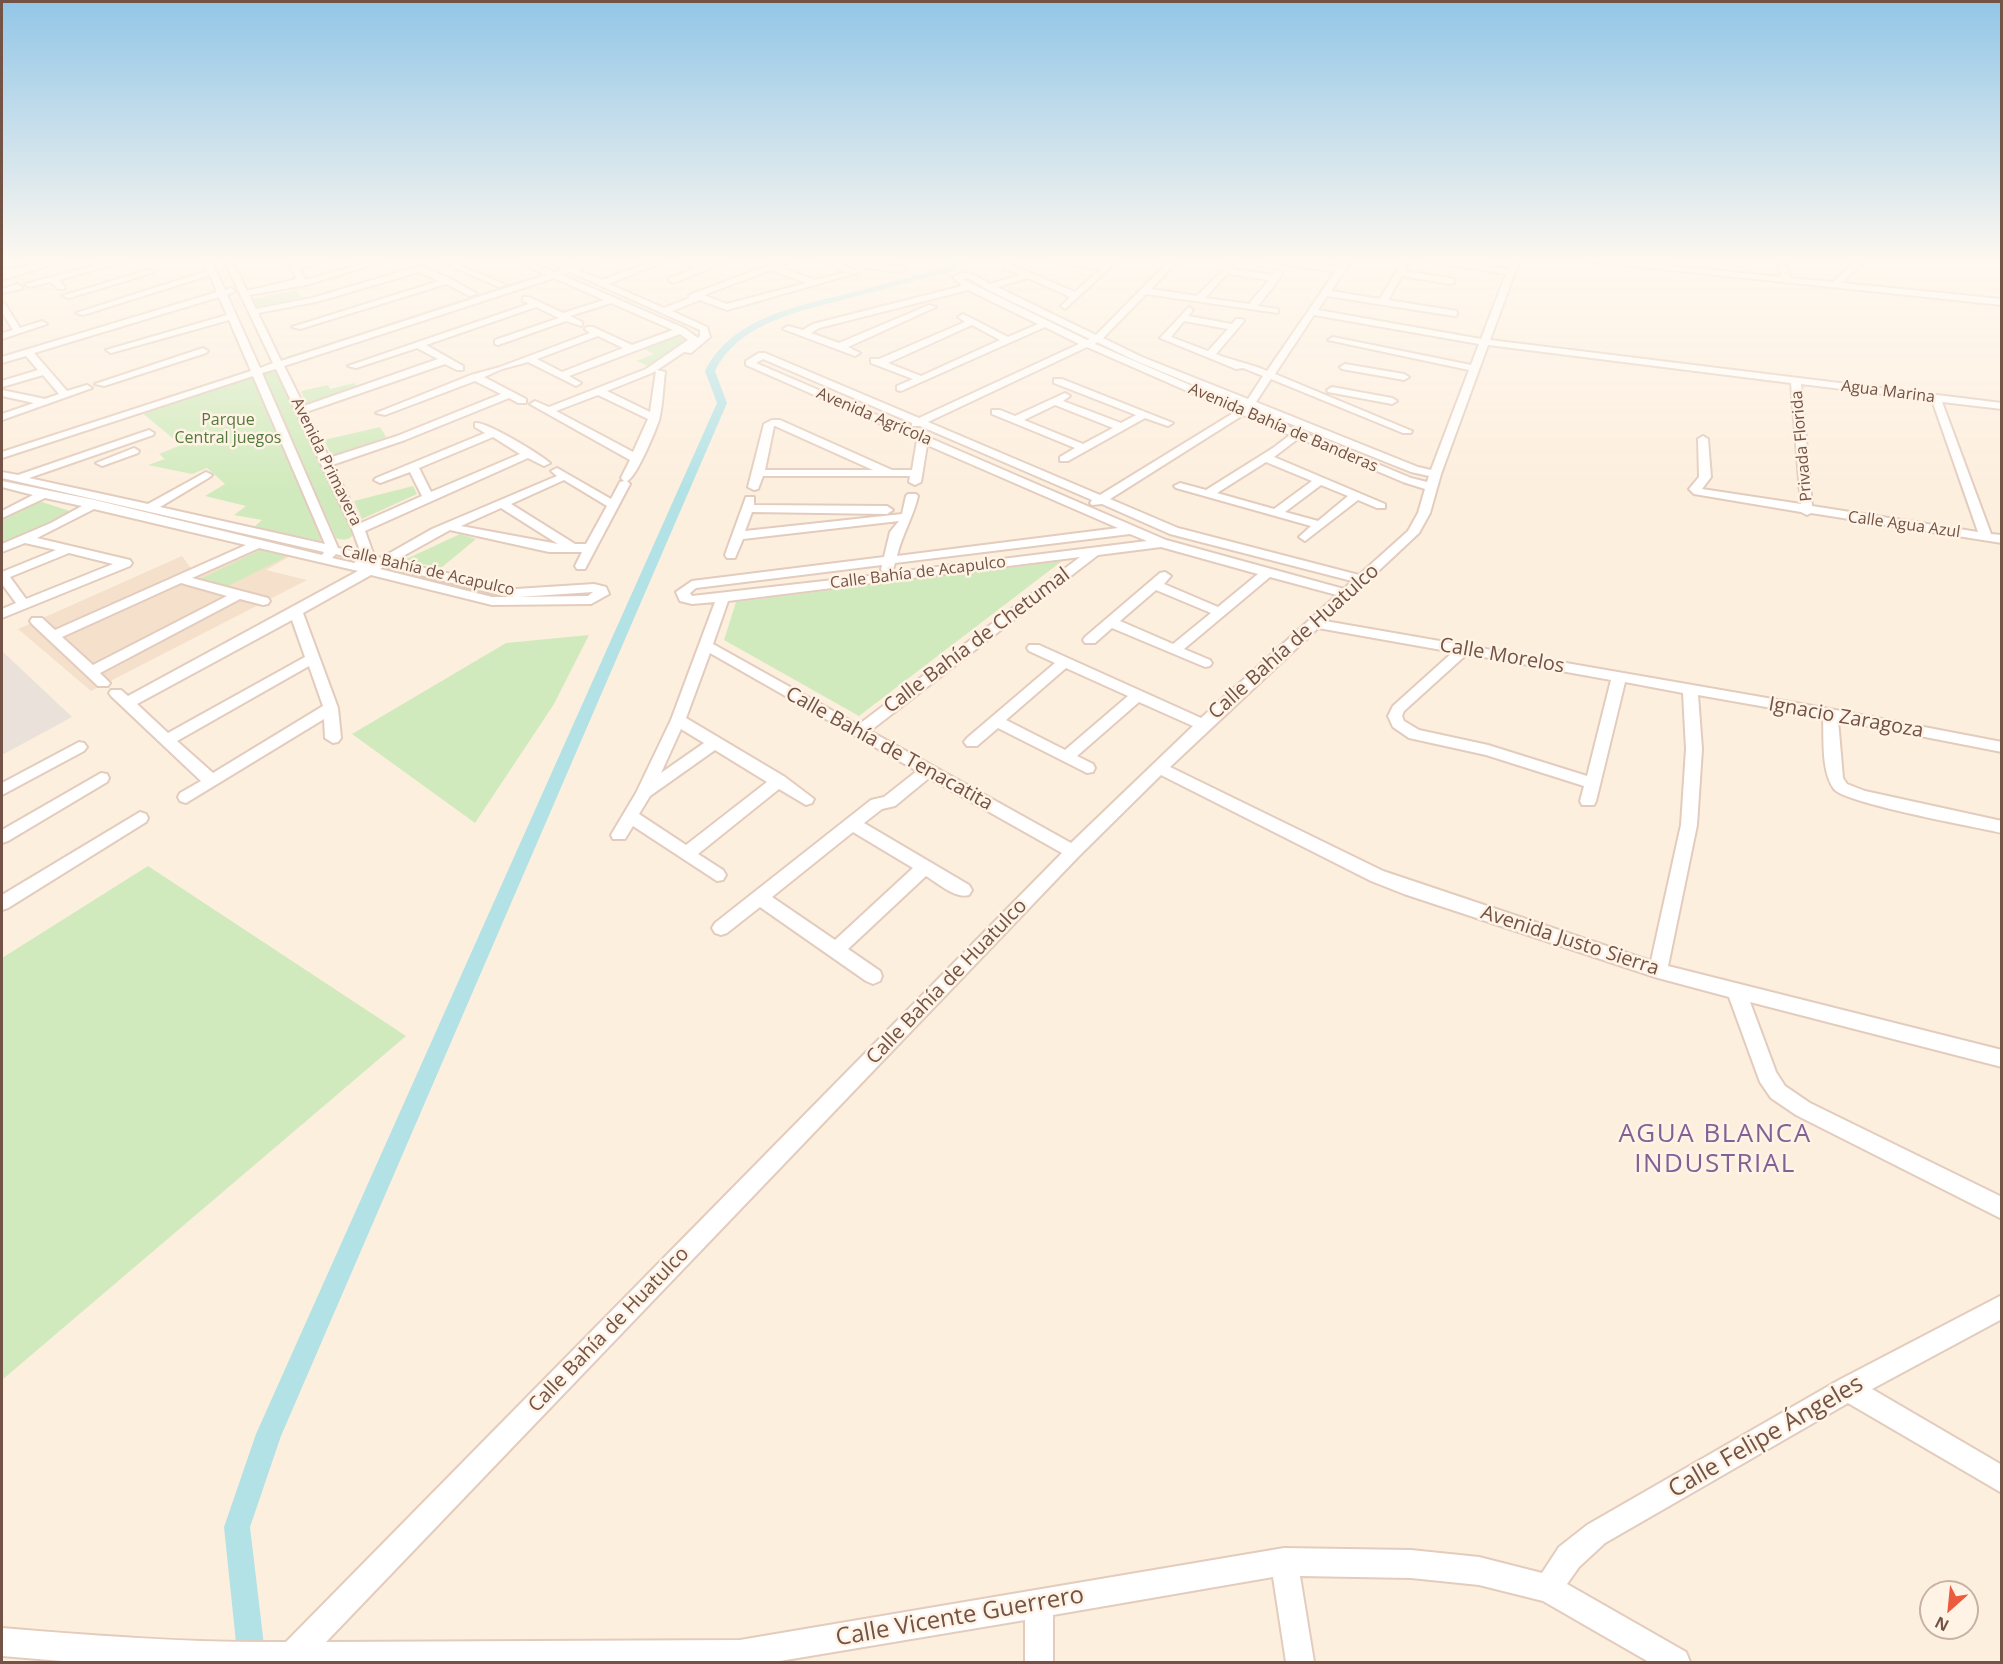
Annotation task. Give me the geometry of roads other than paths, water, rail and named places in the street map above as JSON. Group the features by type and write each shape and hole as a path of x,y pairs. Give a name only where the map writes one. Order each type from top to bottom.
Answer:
{"street":[{"path":"3,358 83,336"},
{"path":"117,358 176,345 184,336"},
{"name":"Avenida Primavera","path":"241,336 320,515 328,554"},
{"name":"Avenida Primavera","path":"264,336 374,566"},
{"path":"277,360 349,336"},
{"path":"2,455 134,407 354,336"},
{"path":"302,412 344,398 357,373 417,344 443,336"},
{"path":"498,342 514,336"},
{"path":"327,465 366,450 386,422 475,377 591,336"},
{"path":"604,336 630,348"},
{"path":"562,375 630,348 672,336"},
{"path":"654,371 694,340 689,336"},
{"path":"548,411 654,371 700,342 703,336"},
{"path":"811,336 921,379"},
{"path":"839,347 866,336"},
{"path":"879,363 941,336"},
{"path":"999,336 1005,339"},
{"path":"901,388 1012,336"},
{"name":"Avenida Bahía de Banderas","path":"1071,336 1123,362 1414,470 1433,480"},
{"name":"Avenida Bahía de Banderas","path":"1090,336 1246,407 1303,436 1407,480 1433,480"},
{"path":"899,574 896,559 896,532 906,519 913,493 911,473 913,434 921,422 1100,336"},
{"path":"1167,336 1165,338 1306,391 1342,371 1415,355 1475,366"},
{"path":"1210,355 1227,336"},
{"path":"1085,509 1246,407 1296,336"},
{"name":"Agua Marina","path":"1448,336 2001,406"},
{"name":"Calle Bahía de Huatulco","path":"285,1657 1073,852 1200,728 1413,533 1424,513 1433,480 1486,336"},
{"path":"488,337 511,349"},
{"path":"1333,340 1342,371 1383,421 1407,431"},
{"path":"417,344 460,368"},
{"path":"100,384 117,358 176,345 203,351"},
{"path":"28,352 65,395"},
{"name":"Avenida Agrícola","path":"1347,594 1162,543 749,363 753,358 762,355 921,422 1049,466 1101,499 1174,531 1362,580"},
{"path":"1383,421 1415,355"},
{"path":"528,358 576,382"},
{"path":"357,373 446,360"},
{"path":"2,384 46,371"},
{"path":"581,566 637,459 654,418 654,371"},
{"path":"1342,371 1398,389"},
{"path":"1342,371 1398,389"},
{"path":"475,377 522,401"},
{"path":"1058,381 1168,423"},
{"name":"Privada Florida","path":"1796,381 1808,511"},
{"path":"2,417 87,388"},
{"path":"1016,420 1079,389"},
{"path":"599,390 654,418"},
{"path":"2,393 45,402"},
{"path":"386,422 509,394"},
{"path":"1936,398 1986,537"},
{"path":"1055,401 1121,427"},
{"path":"535,404 637,459"},
{"path":"2,446 134,407"},
{"path":"996,412 1084,448"},
{"path":"1049,466 1145,414"},
{"path":"731,555 759,473 769,424 772,422 781,423 890,473"},
{"path":"479,425 613,505"},
{"path":"381,480 494,433"},
{"path":"19,479 148,434"},
{"path":"1206,495 1278,450 1287,450 1303,436"},
{"name":"Calle Agua Azul","path":"1703,439 1705,477 1695,489 1698,492 1808,511 2001,539"},
{"path":"108,447 120,456"},
{"path":"831,473 835,449"},
{"path":"102,462 134,451"},
{"path":"357,527 528,454"},
{"path":"1266,458 1381,506"},
{"path":"413,467 428,497"},
{"path":"759,473 911,473"},
{"name":"Calle Bahía de Acapulco","path":"2,475 211,523 268,541"},
{"path":"150,508 206,475"},
{"path":"211,781 121,698 297,615 374,566 446,535 451,527 565,476"},
{"path":"1276,513 1320,481"},
{"name":"Calle Bahía de Acapulco","path":"2,484 199,530 268,541 328,554 492,602 591,600 602,594 601,590 594,588 516,593 374,566"},
{"path":"1180,486 1320,525"},
{"path":"2,515 43,494"},
{"path":"1305,537 1356,496"},
{"path":"2,548 93,506 104,497"},
{"path":"503,504 572,548"},
{"path":"747,508 823,509 906,519"},
{"path":"820,527 823,509"},
{"path":"737,536 906,519"},
{"path":"1132,530 1145,519"},
{"path":"199,530 211,523"},
{"path":"451,527 549,548 590,548"},
{"name":"Calle Bahía de Acapulco","path":"1132,530 692,585 683,592 685,598 692,600 723,598 899,574 1162,543"},
{"path":"2,614 130,564 25,539"},
{"path":"53,636 179,579 204,572 268,541"},
{"path":"24,605 2,576 69,549"},
{"name":"Calle Bahía de Chetumal","path":"859,732 1096,551"},
{"path":"885,577 896,559"},
{"path":"1174,650 1215,610 1263,570"},
{"path":"179,579 264,601"},
{"path":"1090,640 1160,580 1215,610"},
{"path":"91,672 238,595"},
{"path":"619,835 644,794 678,720 723,598"},
{"path":"297,615 331,708 333,738"},
{"path":"37,621 103,683"},
{"path":"1110,622 1204,663"},
{"name":"Calle Morelos","path":"1314,623 1690,690"},
{"name":"Calle Bahía de Tenacatita","path":"705,645 1073,852"},
{"path":"1034,648 1200,728"},
{"path":"1464,649 1398,709 1395,716 1398,724 1407,731 1424,738 1488,750 1592,783"},
{"path":"167,740 313,658"},
{"path":"972,742 1065,662"},
{"path":"1588,801 1619,678"},
{"path":"1658,971 1689,825 1694,749 1690,690"},
{"name":"Ignacio Zaragoza","path":"1690,690 2001,747"},
{"path":"1066,758 1134,698"},
{"path":"186,797 331,708"},
{"path":"1830,714 1835,778 1841,788 1862,796 2001,827"},
{"path":"678,720 806,799"},
{"path":"996,721 1086,768"},
{"path":"644,794 715,742"},
{"path":"2,790 79,747"},
{"path":"721,928 877,804 889,802 922,767"},
{"name":"Avenida Justo Sierra","path":"1159,768 1377,876 1658,971 2001,1059"},
{"path":"2,837 101,778"},
{"path":"686,854 778,781"},
{"path":"630,816 717,875"},
{"path":"2,903 140,818"},
{"path":"852,823 963,890"},
{"path":"836,950 925,866"},
{"path":"759,897 873,976"},
{"path":"1737,992 1767,1076 1778,1092 1803,1109 2001,1209"},
{"name":"Calle Felipe Ángeles","path":"1548,1588 1569,1557 1596,1534 1848,1389 2001,1306"},
{"path":"1848,1389 2001,1480"},
{"path":"1284,1562 1300,1662"},
{"name":"Calle Vicente Guerrero","path":"2,1642 127,1653 220,1657 735,1658 1284,1562 1411,1564 1479,1571 1548,1588 1676,1662"},
{"path":"1039,1604 1039,1662"}],"waterway":[{"path":"252,1662 237,1527 269,1434 722,403 710,371 722,351 741,336"}],"district":[{"name":"AGUA BLANCA INDUSTRIAL","path":"1715,1150"}],"park label":[{"name":"Parque Central juegos","path":"228,429"}]}
